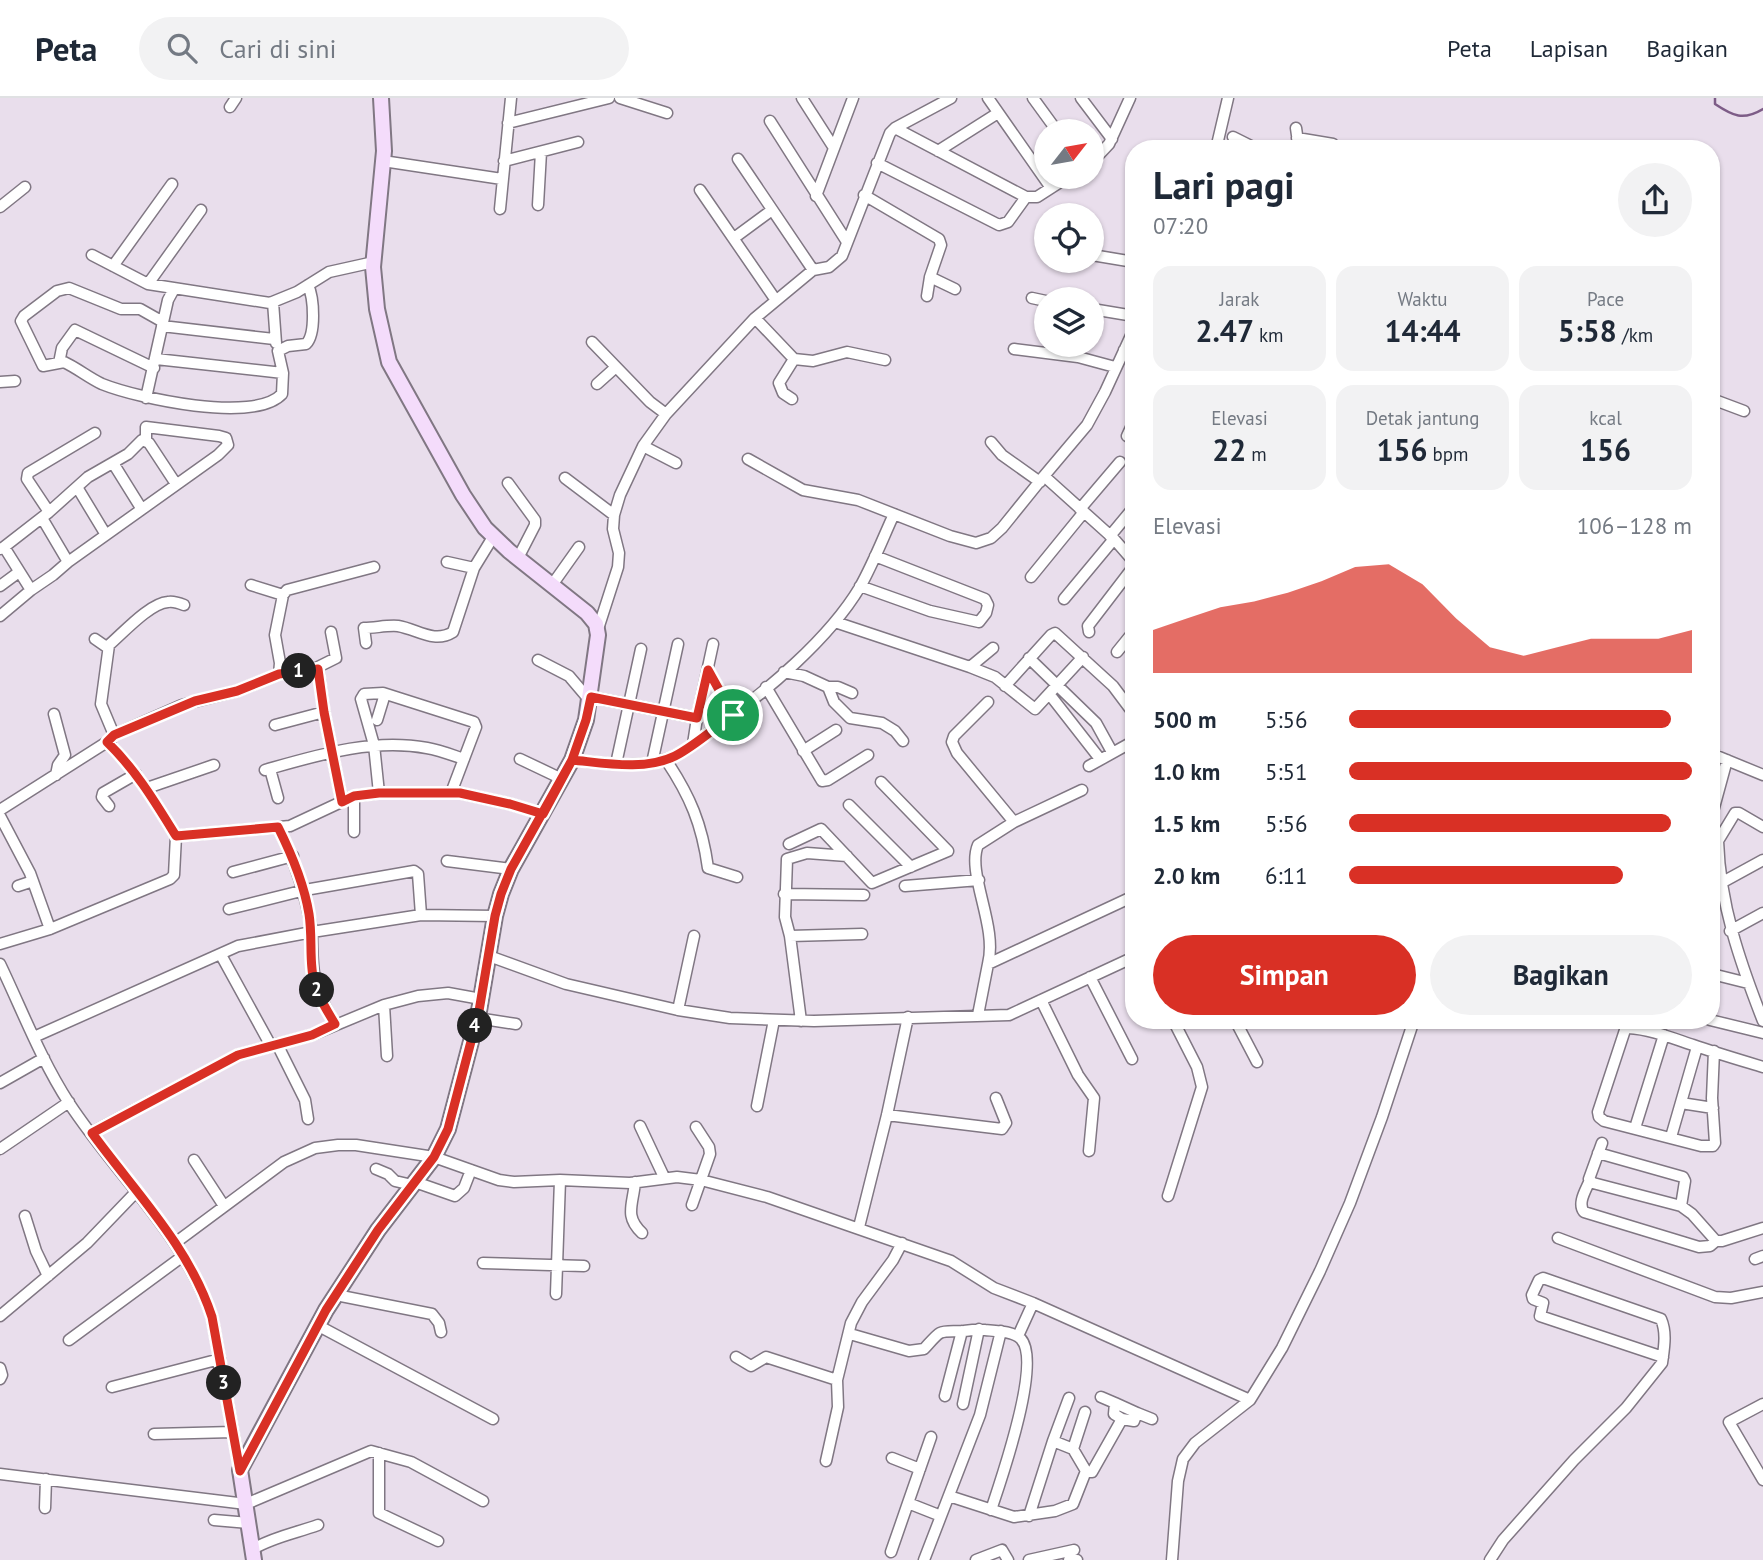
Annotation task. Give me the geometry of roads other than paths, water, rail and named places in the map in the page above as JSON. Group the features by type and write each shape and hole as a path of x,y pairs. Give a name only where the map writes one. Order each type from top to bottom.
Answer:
{"street":[{"path":"381,98 383,161 374,289 385,348 398,380 463,495 493,537 587,613 597,629"},
{"path":"500,209 511,98"},
{"path":"508,124 609,98"},
{"path":"620,98 667,113"},
{"path":"802,98 834,148"},
{"path":"816,197 853,98"},
{"path":"240,1471 317,1325 378,1230 434,1157 448,1129 481,999 495,916 511,869 572,760 586,720 591,697 597,629 618,567 614,515 620,495 643,446 666,414 755,318 813,270 829,267 838,260 844,253 887,138 895,128 951,98"},
{"path":"988,98 1034,164"},
{"path":"1033,98 1048,119"},
{"path":"1081,98 1112,139"},
{"path":"1218,140 1228,98"},
{"path":"1104,151 1112,139 1128,99"},
{"path":"938,151 998,114"},
{"path":"770,121 847,242"},
{"path":"895,128 1027,197 1037,197 1049,189"},
{"path":"1233,136 1240,140"},
{"path":"504,161 578,142"},
{"path":"538,205 541,152"},
{"path":"738,159 813,270"},
{"path":"383,161 502,179"},
{"path":"877,163 999,225 1008,222 1027,197"},
{"path":"113,266 172,184"},
{"path":"0,207 25,187"},
{"path":"700,190 775,299"},
{"path":"864,195 940,240 927,296"},
{"path":"149,284 201,210"},
{"path":"734,238 772,211"},
{"path":"92,255 149,284 273,302 329,272 374,262"},
{"path":"1104,257 1125,260"},
{"path":"930,277 955,289"},
{"path":"278,351 288,346 306,344 310,340 313,301 308,285"},
{"path":"273,302 274,339 283,373 283,390 280,396 241,408 146,398 101,383 64,362 43,366 21,321 62,288 69,288 121,309 140,309 163,324 274,339"},
{"path":"146,398 169,293 174,289"},
{"path":"1104,311 1125,314"},
{"path":"755,318 793,359 813,361 847,352 885,360"},
{"path":"59,363 60,352 75,330 155,364 283,373"},
{"path":"592,342 650,402 666,414"},
{"path":"1014,349 1078,357 1115,367"},
{"path":"748,459 803,490 858,500 965,541 981,542 992,538 1002,528 1087,425 1105,393 1115,367 1125,357"},
{"path":"792,399 783,393 779,383 793,359"},
{"path":"597,384 616,367"},
{"path":"0,382 15,381"},
{"path":"1720,402 1744,411"},
{"path":"0,616 68,562 218,455 228,444 226,438 146,427 146,440 176,484"},
{"path":"68,562 26,475 95,433"},
{"path":"31,590 2,548 46,515 88,477 113,463 142,440 146,440"},
{"path":"991,442 1002,455 1042,479 1082,510 1125,553"},
{"path":"643,446 676,463"},
{"path":"1031,577 1120,462"},
{"path":"113,463 141,509"},
{"path":"565,478 614,515"},
{"path":"508,483 535,520 518,558"},
{"path":"77,487 106,535"},
{"path":"572,760 616,764 666,760 733,715 784,673 835,622 860,586 894,514"},
{"path":"1064,599 1125,520"},
{"path":"366,643 363,628 397,626 435,637 451,634 455,630 474,568 493,537"},
{"path":"552,585 579,547"},
{"path":"860,586 960,619 979,622 986,613 988,605 985,599 875,556"},
{"path":"447,562 474,568"},
{"path":"279,674 280,663 275,635 283,595 287,590 374,567"},
{"path":"0,586 19,572"},
{"path":"1089,632 1088,626 1125,576"},
{"path":"251,585 283,595"},
{"path":"0,944 50,929 173,877 176,836 147,788 110,738 101,705 108,648 139,618 161,604 172,602 184,605"},
{"path":"835,622 992,675 1033,709 1054,691 1083,657"},
{"path":"331,632 336,657 320,664 318,669 342,802"},
{"path":"1005,686 1054,633 1083,657 1125,700"},
{"path":"95,639 108,648"},
{"path":"1117,652 1125,642"},
{"path":"693,744 713,643"},
{"path":"652,763 678,644"},
{"path":"971,667 993,648"},
{"path":"616,764 641,649"},
{"path":"1029,658 1100,759"},
{"path":"538,660 569,676 582,693 591,697 697,718"},
{"path":"0,810 110,738 182,705 237,691 279,674 318,669"},
{"path":"708,670 733,715"},
{"path":"784,673 804,676 828,687 852,692"},
{"path":"766,687 819,779 824,782 868,755"},
{"path":"828,687 834,702 850,718 885,724 903,741"},
{"path":"1054,691 1096,723 1112,752"},
{"path":"377,720 385,694"},
{"path":"379,793 374,745 362,696 385,694 474,722 477,727 452,793"},
{"path":"988,702 954,736 952,742 957,753 1014,822"},
{"path":"275,726 324,712"},
{"path":"54,714 65,755 58,765 56,775"},
{"path":"803,751 836,730"},
{"path":"278,798 267,769 331,752 374,745 427,748 464,759"},
{"path":"1089,766 1125,746"},
{"path":"1720,757 1763,775"},
{"path":"520,760 562,779"},
{"path":"666,760 694,808 708,868 737,877"},
{"path":"1720,780 1727,760"},
{"path":"147,788 214,765"},
{"path":"108,806 102,797 103,793 136,774"},
{"path":"789,844 821,829 873,883 948,851 881,782"},
{"path":"978,1015 988,964 990,932 975,859 978,845 1014,822 1082,790"},
{"path":"176,836 290,826 354,796 379,793 452,793 510,804 543,814"},
{"path":"354,796 354,832"},
{"path":"849,805 911,867"},
{"path":"1720,832 1735,813 1763,827"},
{"path":"0,816 33,881 50,929"},
{"path":"278,827 293,856 305,890 312,932 312,971 319,998 335,1024"},
{"path":"801,1021 785,917 787,859 807,853 847,856"},
{"path":"233,872 293,856"},
{"path":"1721,883 1763,860"},
{"path":"447,861 511,869"},
{"path":"229,909 305,890 414,871 418,874 421,915"},
{"path":"1720,877 1730,931 1763,1021"},
{"path":"905,886 979,880"},
{"path":"18,886 33,881"},
{"path":"784,894 864,895"},
{"path":"988,964 1125,900"},
{"path":"1730,931 1763,913"},
{"path":"34,1037 238,946 421,915 495,916"},
{"path":"790,936 862,934"},
{"path":"678,1010 694,936"},
{"path":"221,955 305,1100 308,1119"},
{"path":"489,956 566,984 678,1010 730,1018 801,1021 1009,1015 1125,961"},
{"path":"0,964 44,1058 69,1102 175,1243 204,1294 212,1317 220,1359 253,1555"},
{"path":"1720,976 1748,984"},
{"path":"1090,977 1132,1059"},
{"path":"92,1133 238,1055 312,1035 384,1005 430,993 448,993 481,999"},
{"path":"1041,1000 1078,1075 1094,1098 1089,1151"},
{"path":"384,1005 387,1056"},
{"path":"477,1017 516,1024"},
{"path":"859,1227 908,1017"},
{"path":"757,1106 774,1020"},
{"path":"1720,1022 1763,1033"},
{"path":"1168,1196 1202,1087 1197,1067 1178,1029"},
{"path":"1240,1029 1257,1062"},
{"path":"1172,1560 1178,1482 1183,1459 1195,1443 1250,1399 1287,1337 1350,1203 1411,1029"},
{"path":"1625,1029 1598,1112 1602,1120 1710,1147 1714,1146 1714,1051"},
{"path":"1637,1029 1664,1035 1763,1067"},
{"path":"1634,1128 1664,1035"},
{"path":"1671,1137 1697,1047"},
{"path":"0,1083 44,1058"},
{"path":"887,1115 1002,1129 1006,1126 1006,1121 996,1098"},
{"path":"0,1149 69,1102"},
{"path":"1681,1103 1713,1108"},
{"path":"640,1126 664,1177"},
{"path":"692,1205 710,1154 709,1147 696,1127"},
{"path":"175,1243 284,1162 315,1148 356,1145 434,1157 514,1182 635,1182 664,1177 701,1180 767,1197 951,1261 994,1288 1250,1399"},
{"path":"1681,1206 1685,1181 1683,1177 1600,1148 1581,1201 1584,1212 1699,1247 1710,1246 1716,1241 1763,1228"},
{"path":"194,1160 224,1206"},
{"path":"376,1169 388,1174 395,1181 455,1196 464,1188 471,1170"},
{"path":"556,1294 559,1180"},
{"path":"1590,1180 1681,1206 1688,1210 1716,1241"},
{"path":"635,1182 630,1218 642,1233"},
{"path":"0,1316 87,1243 137,1191"},
{"path":"25,1216 36,1251 48,1276"},
{"path":"1558,1238 1715,1297 1731,1298 1763,1292"},
{"path":"826,1461 838,1407 837,1380 851,1323 902,1242"},
{"path":"69,1339 183,1256"},
{"path":"483,1263 584,1266"},
{"path":"1490,1560 1503,1540 1639,1392 1662,1363 1663,1357 1665,1342 1661,1319 1543,1278 1539,1280 1532,1295 1533,1299 1543,1303 1540,1316 1663,1357"},
{"path":"336,1295 432,1314 441,1332"},
{"path":"1018,1336 1034,1304"},
{"path":"317,1325 493,1419"},
{"path":"850,1334 909,1351 924,1349 936,1335 946,1329 1001,1331 1018,1336 1024,1342 1027,1368 1017,1426 991,1510"},
{"path":"963,1404 979,1329"},
{"path":"945,1396 962,1331"},
{"path":"924,1560 980,1415 1001,1331"},
{"path":"736,1357 751,1366 761,1358 773,1359 837,1380"},
{"path":"112,1387 220,1359"},
{"path":"0,1368 0,1379"},
{"path":"1101,1397 1152,1419"},
{"path":"1029,1516 1069,1398"},
{"path":"1115,1403 1114,1414 1122,1419 1134,1421 1137,1413"},
{"path":"1763,1404 1729,1422 1763,1480"},
{"path":"1073,1449 1085,1412"},
{"path":"1053,1441 1073,1449 1086,1471 1092,1472 1122,1419"},
{"path":"153,1434 233,1432"},
{"path":"891,1552 931,1437"},
{"path":"0,1474 246,1504 367,1452 411,1462 483,1502"},
{"path":"379,1453 379,1513 438,1541"},
{"path":"892,1458 919,1469"},
{"path":"949,1496 1014,1517 1029,1516 1073,1504 1086,1471"},
{"path":"45,1508 46,1479"},
{"path":"908,1503 941,1516"},
{"path":"214,1520 249,1524"},
{"path":"253,1555 275,1538 318,1525"},
{"path":"976,1560 999,1550 1004,1551 1008,1560"},
{"path":"1029,1560 1073,1557"}],"waterway":[{"path":"1715,98 1715,104 1738,116 1750,115 1763,109"}]}
